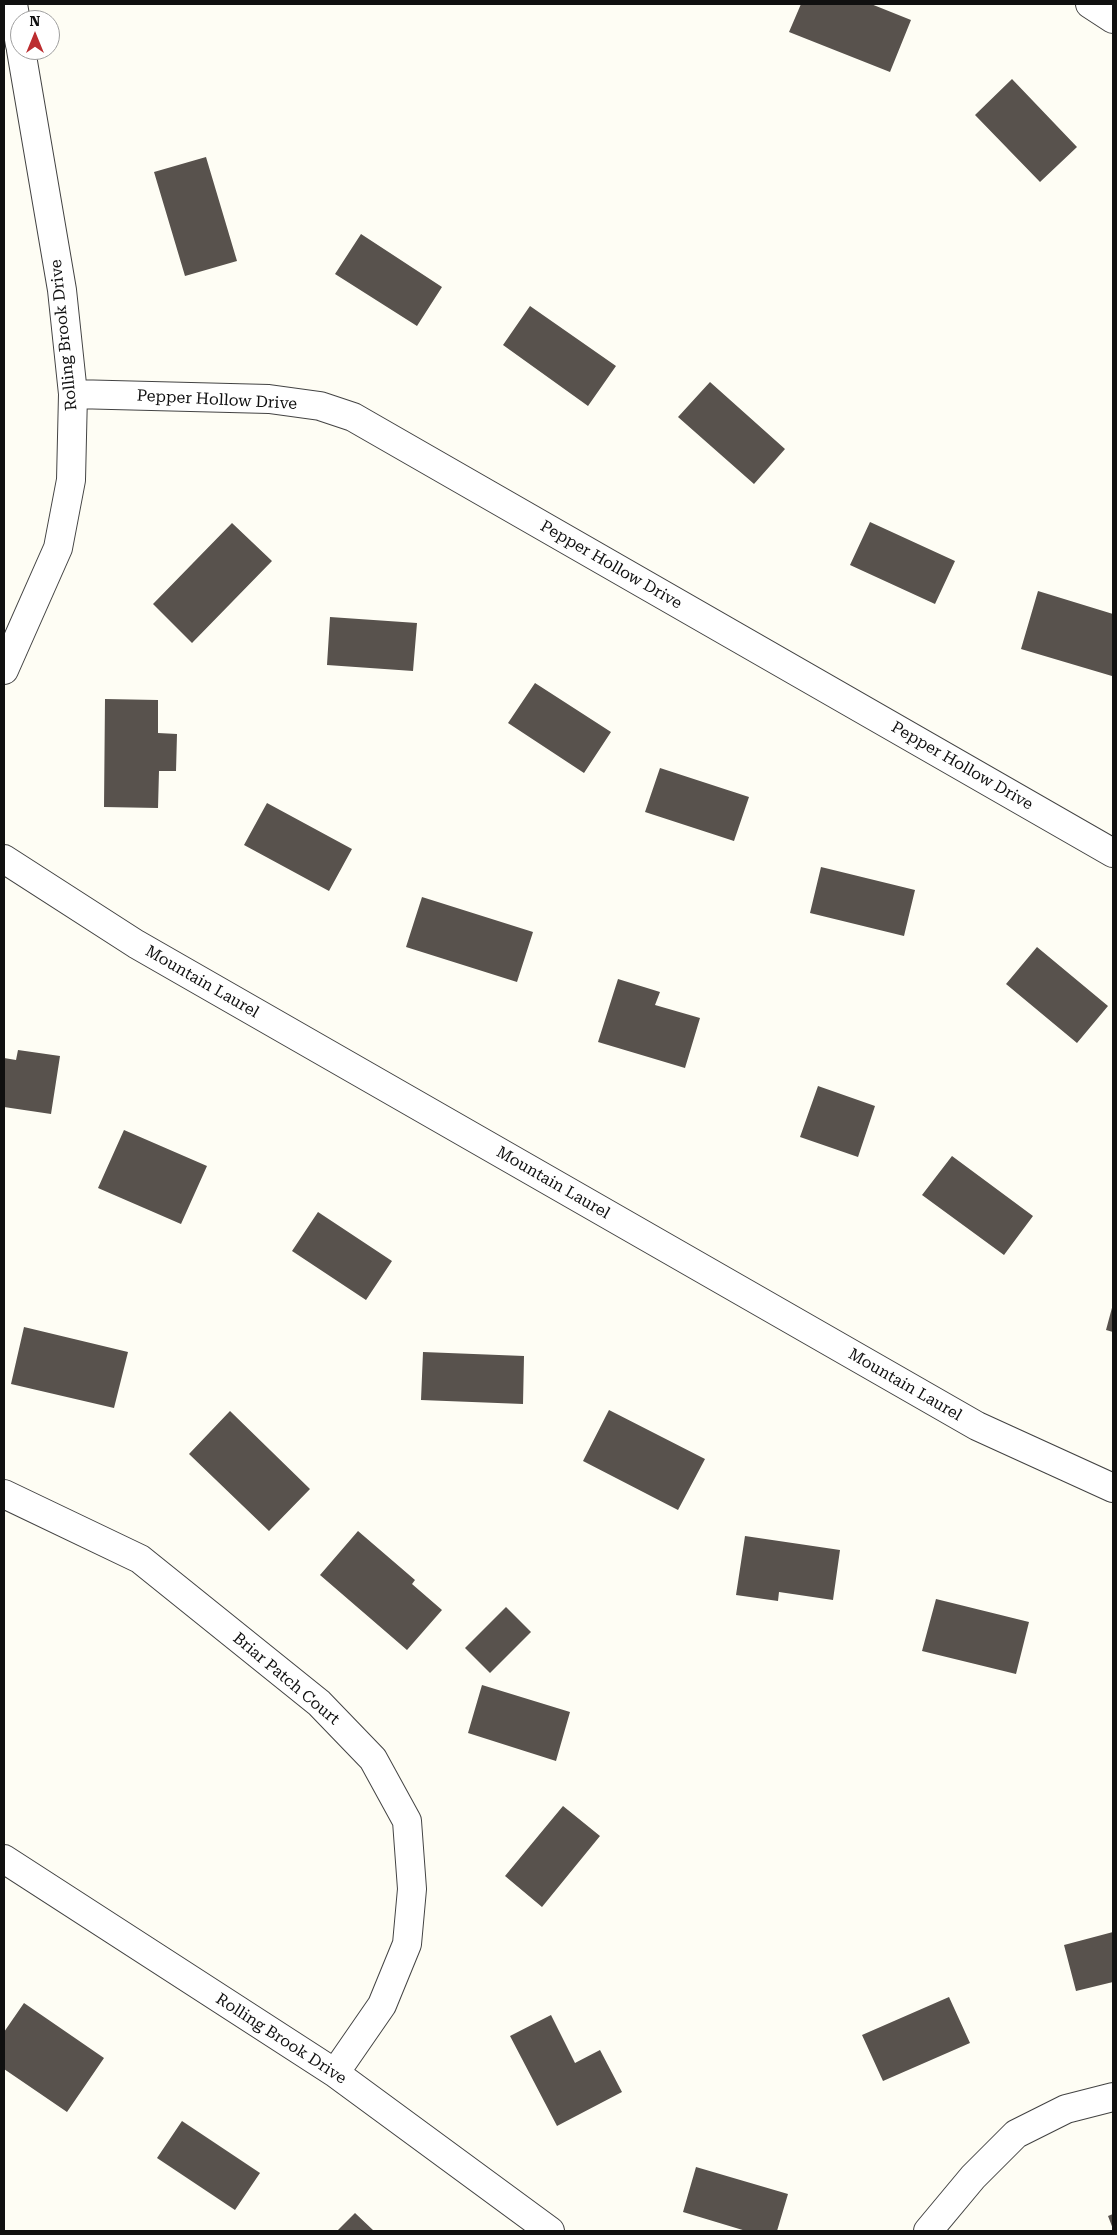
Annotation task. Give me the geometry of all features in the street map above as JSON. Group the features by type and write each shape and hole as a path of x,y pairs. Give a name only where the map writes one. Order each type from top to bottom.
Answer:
{"street":[{"path":"1090,4 1113,19"},
{"name":"Rolling Brook Drive","path":"4,670 58,548 71,480 74,394 62,290 23,60"},
{"name":"Pepper Hollow Drive","path":"74,394 269,399 320,406 353,417 1113,853"},
{"name":"Mountain Laurel","path":"4,859 136,944 977,1426 1113,1488"},
{"name":"Briar Patch Court","path":"4,1494 140,1559 319,1703 373,1759 407,1821 412,1888 407,1944 382,2005 335,2073"},
{"name":"Rolling Brook Drive","path":"4,1859 335,2073 550,2231"},
{"path":"928,2231 973,2177 1016,2134 1066,2109 1113,2097"}],"building":[{"path":"801,4 871,4 911,20 890,72 789,32"},
{"path":"1012,79 1077,147 1040,182 975,115"},
{"path":"206,157 237,261 185,276 154,172"},
{"path":"361,234 442,287 417,326 335,274"},
{"path":"530,306 616,366 588,406 503,345"},
{"path":"710,382 785,449 754,484 678,417"},
{"path":"870,522 955,561 935,604 850,565"},
{"path":"232,523 272,561 192,643 153,604"},
{"path":"1038,591 1113,614 1112,676 1021,649"},
{"path":"330,617 417,623 413,671 327,665"},
{"path":"535,683 611,732 584,773 508,723"},
{"path":"105,699 158,700 158,733 177,734 176,771 159,771 158,808 104,807"},
{"path":"660,768 749,797 734,841 645,812"},
{"path":"267,803 352,849 329,891 244,845"},
{"path":"821,867 915,890 904,936 810,913"},
{"path":"422,897 533,932 517,982 406,947"},
{"path":"1037,947 1108,1006 1077,1043 1006,984"},
{"path":"618,979 660,992 655,1005 700,1018 685,1068 598,1042"},
{"path":"18,1050 60,1056 51,1114 4,1107 4,1058 16,1060"},
{"path":"818,1086 875,1106 858,1157 800,1137"},
{"path":"124,1130 207,1166 181,1224 98,1188"},
{"path":"952,1156 1033,1216 1004,1255 922,1195"},
{"path":"318,1212 392,1261 366,1300 292,1251"},
{"path":"1113,1304 1113,1332 1106,1330"},
{"path":"24,1327 128,1352 114,1408 11,1384"},
{"path":"423,1352 524,1356 523,1404 421,1400"},
{"path":"609,1410 705,1459 678,1510 583,1461"},
{"path":"230,1411 310,1489 269,1531 189,1454"},
{"path":"358,1531 415,1580 412,1584 442,1610 407,1650 320,1575"},
{"path":"745,1536 840,1550 833,1600 779,1592 778,1601 736,1595"},
{"path":"936,1599 1029,1622 1016,1674 922,1651"},
{"path":"506,1607 531,1632 490,1673 465,1648"},
{"path":"482,1685 570,1712 556,1761 468,1733"},
{"path":"563,1806 600,1836 542,1907 505,1876"},
{"path":"1113,1932 1113,1982 1076,1991 1064,1945"},
{"path":"949,1997 970,2043 883,2081 862,2035"},
{"path":"24,2003 104,2058 67,2112 4,2069 4,2032"},
{"path":"551,2015 575,2063 600,2050 622,2092 557,2126 510,2036"},
{"path":"182,2121 260,2173 235,2210 157,2158"},
{"path":"696,2167 788,2194 777,2231 746,2231 683,2212"},
{"path":"355,2213 374,2231 337,2231"},
{"path":"1113,2214 1113,2229 1108,2216"}]}
